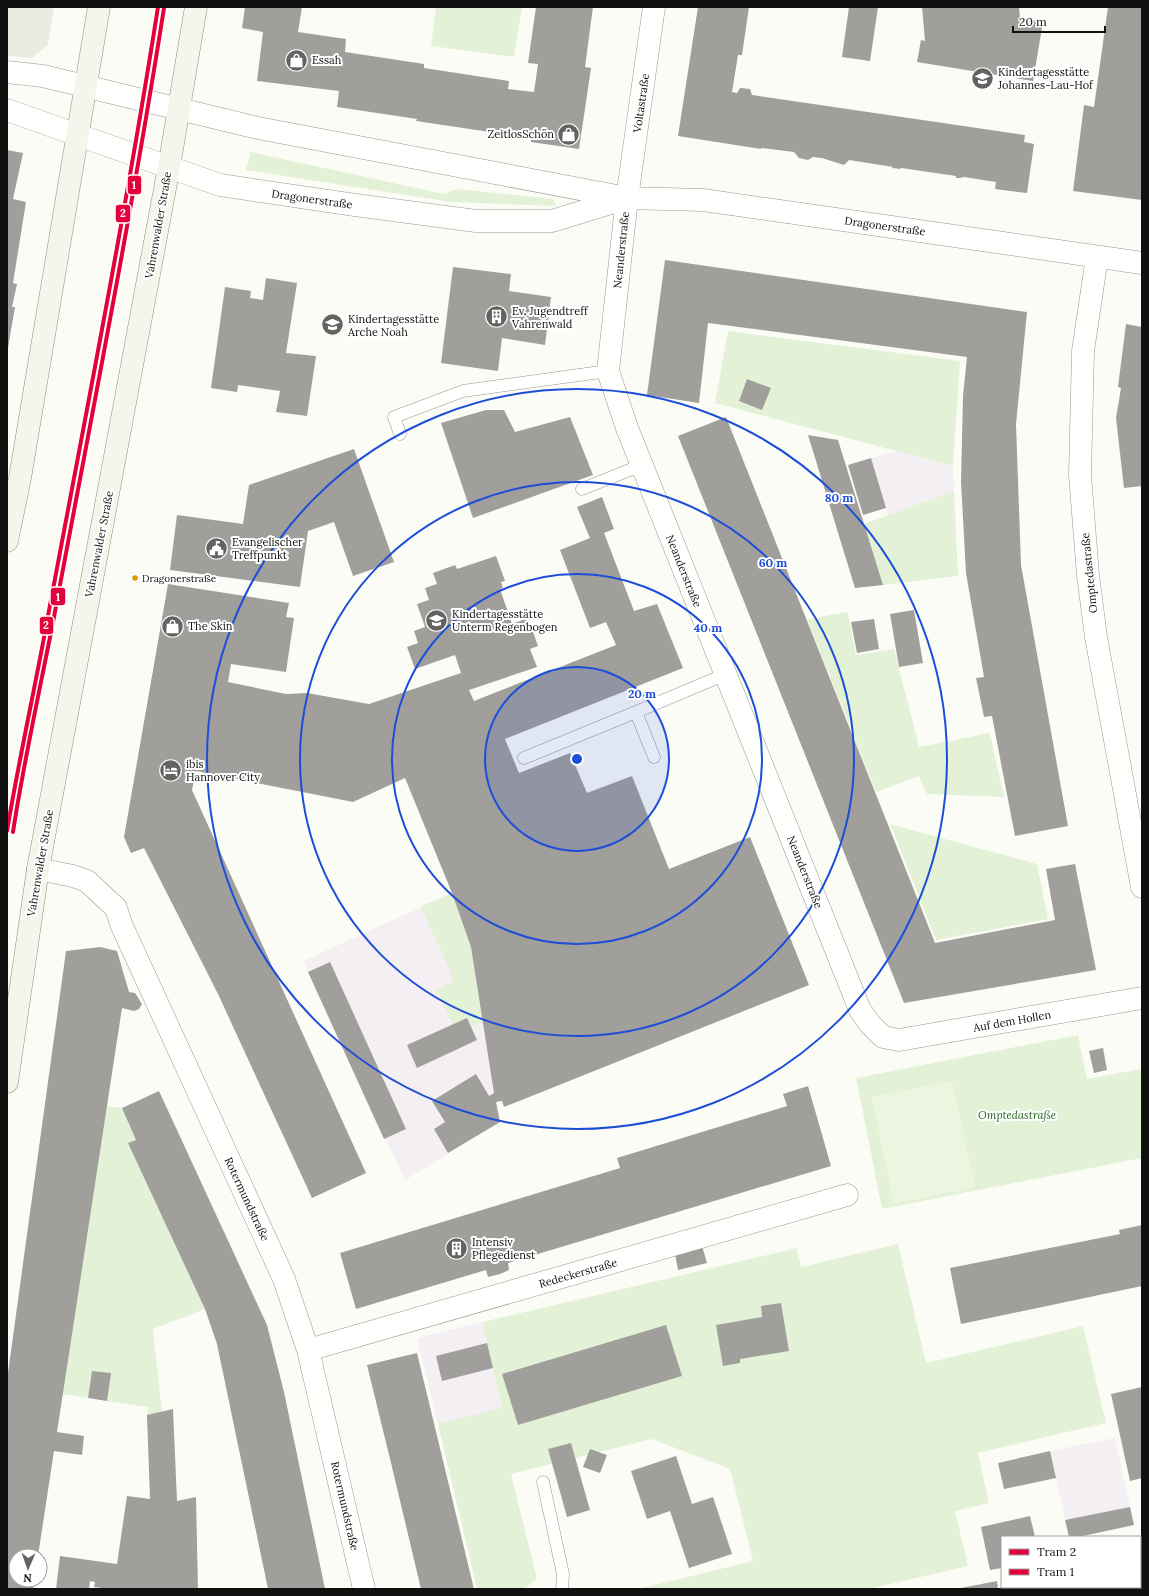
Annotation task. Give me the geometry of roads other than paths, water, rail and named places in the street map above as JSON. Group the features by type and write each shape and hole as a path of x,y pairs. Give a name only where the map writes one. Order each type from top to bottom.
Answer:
{"main road":[{"path":"7,541 20,478 98,7"},
{"name":"Vahrenwalder Straße","path":"7,1082 38,869 169,167 196,7"}],"street":[{"name":"Voltastraße","path":"627,198 654,7"},
{"name":"Dragonerstraße","path":"7,72 43,76 258,128 627,198 703,200 1142,263"},
{"name":"Dragonerstraße","path":"7,110 220,185 476,221 552,221 627,198"},
{"name":"Neanderstraße","path":"627,198 608,371 642,465 860,1010 870,1024 883,1037"},
{"name":"Omptedastraße","path":"1097,257 1083,351 1080,475 1088,575 1096,637 1142,887"},
{"name":"Rotermundstraße","path":"38,869 73,876 87,881 116,908 121,924 284,1279 308,1350 364,1589"},
{"name":"Auf dem Hollen","path":"883,1037 899,1040 914,1038 1142,998"},
{"name":"Redeckerstraße","path":"308,1350 848,1195"}],"lane":[{"path":"400,434 394,417 463,391 608,371"},
{"path":"582,489 642,465"},
{"path":"524,758 726,674"},
{"path":"636,712 654,757"},
{"path":"543,1482 563,1574 562,1589"}],"tram line":[{"name":"2","path":"7,831 133,160 158,7"},
{"name":"1","path":"13,832 139,161 164,8"}],"place":[{"name":"Essah","path":"297,60"},
{"name":"Kindertagesstätte Johannes-Lau-Hof","path":"982,78"},
{"name":"ZeitlosSchön","path":"569,134"},
{"name":"Ev. Jugendtreff Vahrenwald","path":"497,317"},
{"name":"Kindertagesstätte Arche Noah","path":"333,325"},
{"name":"Evangelischer Treffpunkt","path":"217,548"},
{"name":"Dragonerstraße","path":"135,578"},
{"name":"Kindertagesstätte Unterm Regenbogen","path":"437,620"},
{"name":"The Skin","path":"173,626"},
{"name":"ibis Hannover City","path":"170,770"},
{"name":"Intensiv Pflegedienst","path":"457,1248"}]}
